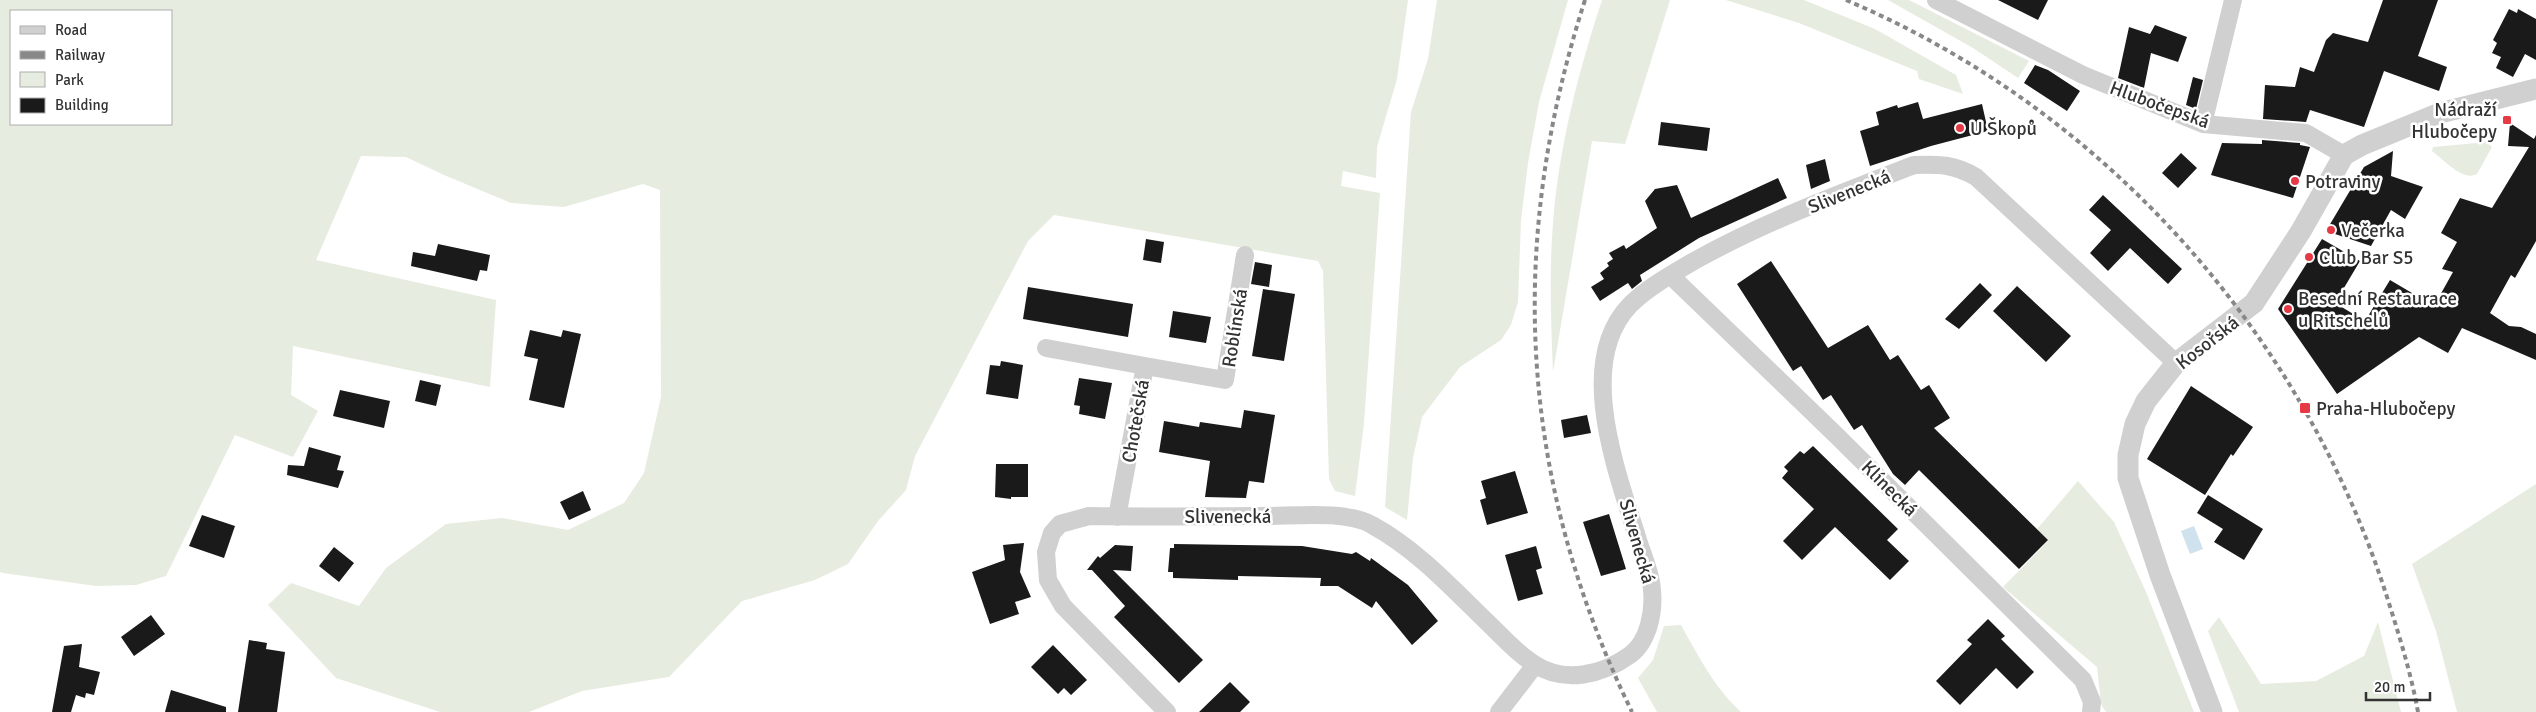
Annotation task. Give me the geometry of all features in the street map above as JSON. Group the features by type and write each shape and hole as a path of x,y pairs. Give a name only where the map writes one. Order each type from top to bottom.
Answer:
{"street":[{"name":"Hlubočepská","path":"1936,0 2083,76 2203,124 2306,133 2344,155"},
{"path":"2203,124 2233,0"},
{"path":"2344,155 2362,145 2440,113 2536,89"},
{"name":"Kosořská","path":"2212,712 2160,575 2128,478 2128,455 2135,424 2146,401 2176,363 2254,303 2301,231 2344,155"},
{"name":"Slivenecká","path":"1167,712 1063,606 1048,580 1046,552 1052,533 1060,524 1089,516 1325,516 1368,522 1428,565 1509,644 1535,666 1566,676 1591,675 1629,656 1637,649 1646,633 1652,610 1652,587 1627,504 1604,414 1602,381 1607,351 1614,327 1629,306 1670,275 1735,238 1914,165 1942,164 1966,171 1976,177 2176,363"},
{"name":"Roblínská","path":"1145,366 1225,380 1245,255"},
{"name":"Klínecká","path":"1670,275 1837,436 2084,680 2092,702 2091,712"},
{"name":"Chotečská","path":"1046,348 1145,366 1118,516"},
{"path":"1499,712 1535,666"}],"green space":[{"path":"0,0 1408,0 1397,79 1377,147 1376,178 1343,171 1341,186 1380,193 1364,423 1355,496 1335,491 1329,479 1323,271 1318,261 1054,215 1028,241 915,456 906,490 878,521 848,564 815,580 742,601 669,677 582,691 529,712 440,712 336,678 268,605 291,583 359,606 386,568 446,524 502,518 568,530 624,503 644,473 661,397 660,190 643,184 564,207 511,203 406,157 361,156 316,260 496,300 490,387 293,346 291,395 318,411 293,457 235,435 166,576 136,585 96,586 0,572"},
{"path":"1437,0 1568,0 1539,102 1528,163 1521,220 1518,302 1511,325 1501,340 1460,367 1422,417 1413,458 1407,520 1385,507 1411,112 1428,59"},
{"path":"1602,0 1670,0 1625,144 1592,141 1553,372 1551,279 1556,195 1571,110"},
{"path":"1726,0 1804,0 1875,29 1956,75 1963,94 1919,79 1917,71 1799,23"},
{"path":"1888,0 1909,0 2029,61 2018,78 1973,48"},
{"path":"2487,142 2492,147 2477,174 2471,176 2447,164 2432,151 2433,147"},
{"path":"2078,481 2114,522 2146,592 2194,712 2106,712 2101,704 2097,667 2003,587 2048,541 2037,529"},
{"path":"2536,484 2536,712 2457,712 2436,631 2412,564"},
{"path":"2219,617 2261,684 2316,681 2364,656 2378,622 2401,712 2239,712 2208,631"},
{"path":"1681,625 1715,682 1741,712 1657,712 1638,678 1653,660 1664,626"}],"water":[{"path":"2194,526 2203,549 2190,554 2181,531"}],"building":[{"path":"1998,0 2048,0 2038,20"},
{"path":"2383,0 2438,0 2418,56 2447,67 2439,91 2384,71 2364,127 2310,110 2306,122 2263,119 2265,85 2295,87 2300,67 2314,72 2326,40 2333,33 2368,42"},
{"path":"2509,9 2517,13 2518,9 2536,19 2536,60 2525,54 2513,77 2496,68 2501,57 2492,53 2497,43 2493,40"},
{"path":"2155,25 2187,37 2178,62 2151,53 2144,88 2118,78 2129,27 2150,34"},
{"path":"2035,65 2048,70 2080,91 2067,111 2024,83"},
{"path":"2193,77 2203,80 2196,109 2186,105"},
{"path":"1918,102 1923,119 1982,104 1988,131 1931,146 1870,166 1860,131 1879,125 1876,112 1897,105 1898,108"},
{"path":"1661,122 1710,128 1707,151 1658,145"},
{"path":"2510,123 2534,139 2536,135 2536,241 2515,278 2511,275 2490,313 2509,326 2521,327 2536,334 2536,360 2462,328 2448,353 2419,337 2337,394 2278,309 2322,239 2360,261 2335,303 2365,321 2390,280 2434,306 2453,272 2442,269 2457,242 2441,233 2460,198 2492,208 2529,147 2508,146"},
{"path":"2262,140 2300,143 2300,145 2310,147 2293,198 2211,175 2222,143 2262,144"},
{"path":"2393,151 2391,176 2423,187 2405,219 2391,210 2371,246 2326,231 2364,167"},
{"path":"2181,153 2197,168 2178,188 2162,173"},
{"path":"1825,159 1830,181 1811,189 1806,165"},
{"path":"1778,178 1787,198 1699,238 1640,275 1642,281 1632,289 1628,283 1600,301 1591,287 1604,279 1600,273 1609,266 1607,263 1613,259 1609,253 1624,245 1626,249 1657,228 1645,201 1655,189 1677,185 1691,218"},
{"path":"2103,195 2182,269 2168,284 2130,248 2108,271 2090,253 2111,230 2089,210"},
{"path":"1146,239 1164,242 1161,263 1143,260"},
{"path":"438,244 490,255 487,271 480,270 477,281 411,266 413,252 435,256"},
{"path":"1771,261 1828,348 1868,325 1890,360 1898,355 1921,390 1929,385 1950,418 1934,428 2048,540 2019,569 1919,470 1905,485 1893,474 1862,425 1854,430 1831,395 1823,400 1801,366 1793,371 1737,284"},
{"path":"1255,262 1272,265 1269,287 1251,284"},
{"path":"1980,283 1992,295 1959,329 1945,319"},
{"path":"2017,286 2071,336 2046,362 1993,311"},
{"path":"1028,287 1133,304 1128,337 1023,319"},
{"path":"1263,289 1295,294 1284,361 1252,356"},
{"path":"1173,311 1211,317 1206,343 1169,337"},
{"path":"530,330 561,337 563,330 581,334 564,408 529,400 538,359 524,356"},
{"path":"1001,361 1023,365 1018,399 986,394 990,365 1000,366"},
{"path":"1079,378 1112,383 1105,419 1079,414 1080,406 1074,405"},
{"path":"420,380 441,385 436,406 415,401"},
{"path":"2191,386 2253,427 2233,456 2231,454 2205,495 2147,459"},
{"path":"340,390 390,401 384,428 333,416"},
{"path":"1244,410 1275,415 1264,483 1249,481 1246,498 1205,497 1210,461 1159,452 1164,421 1199,427 1200,422 1241,428"},
{"path":"1587,415 1591,433 1564,438 1561,420"},
{"path":"1813,446 1898,529 1887,540 1909,561 1890,580 1835,527 1802,560 1783,541 1814,509 1782,478 1788,471 1784,467 1800,451 1804,454"},
{"path":"309,447 341,456 337,470 344,471 338,488 287,475 288,465 304,466"},
{"path":"996,464 1028,464 1028,497 1011,497 1011,499 995,497"},
{"path":"1515,471 1528,513 1487,525 1480,500 1486,498 1481,481"},
{"path":"583,491 591,510 569,520 560,502"},
{"path":"2208,495 2263,529 2244,560 2214,542 2223,529 2197,513"},
{"path":"1609,514 1626,569 1601,576 1583,522"},
{"path":"202,515 235,526 224,558 189,546"},
{"path":"1024,543 1020,572 1031,597 1015,602 1019,614 990,624 972,572 1005,560 1003,545"},
{"path":"1174,544 1302,546 1352,554 1356,552 1370,561 1371,558 1408,585 1438,621 1412,645 1376,601 1372,608 1338,586 1320,586 1321,578 1238,576 1238,580 1173,578 1173,572 1168,572 1170,548 1174,548"},
{"path":"1115,545 1133,546 1131,571 1113,570 1203,660 1179,683 1114,617 1125,606 1092,570 1087,570 1098,556 1100,558"},
{"path":"1536,546 1542,568 1536,570 1543,594 1518,601 1505,555"},
{"path":"334,547 354,563 339,582 319,566"},
{"path":"151,615 165,634 134,656 121,637"},
{"path":"1988,619 2005,636 2001,639 2034,672 2017,689 1996,668 1960,705 1936,681 1972,644 1967,640"},
{"path":"249,640 267,643 266,649 285,652 277,712 238,712"},
{"path":"82,644 79,667 100,672 94,695 86,693 85,698 76,695 71,712 52,712 64,646"},
{"path":"1053,645 1087,680 1071,695 1064,688 1058,694 1031,667"},
{"path":"1230,682 1250,702 1240,712 1199,712"},
{"path":"171,690 226,707 226,712 165,712"}],"railway":[{"path":"1585,0 1560,91 1543,182 1535,272 1536,361 1547,449 1566,537 1594,625 1632,712"},
{"path":"1846,0 1940,46 2027,102 2108,167 2181,240 2246,320 2303,407 2350,499 2387,597 2408,668 2418,712"}],"place":[{"name":"Nádraží Hlubočepy","path":"2507,120"},
{"name":"U Škopů","path":"1960,128"},
{"name":"Potraviny","path":"2295,181"},
{"name":"Večerka","path":"2331,230"},
{"name":"Club Bar S5","path":"2309,257"},
{"name":"Besední Restaurace u Ritschelů","path":"2288,309"},
{"name":"Praha-Hlubočepy","path":"2305,408"}]}
